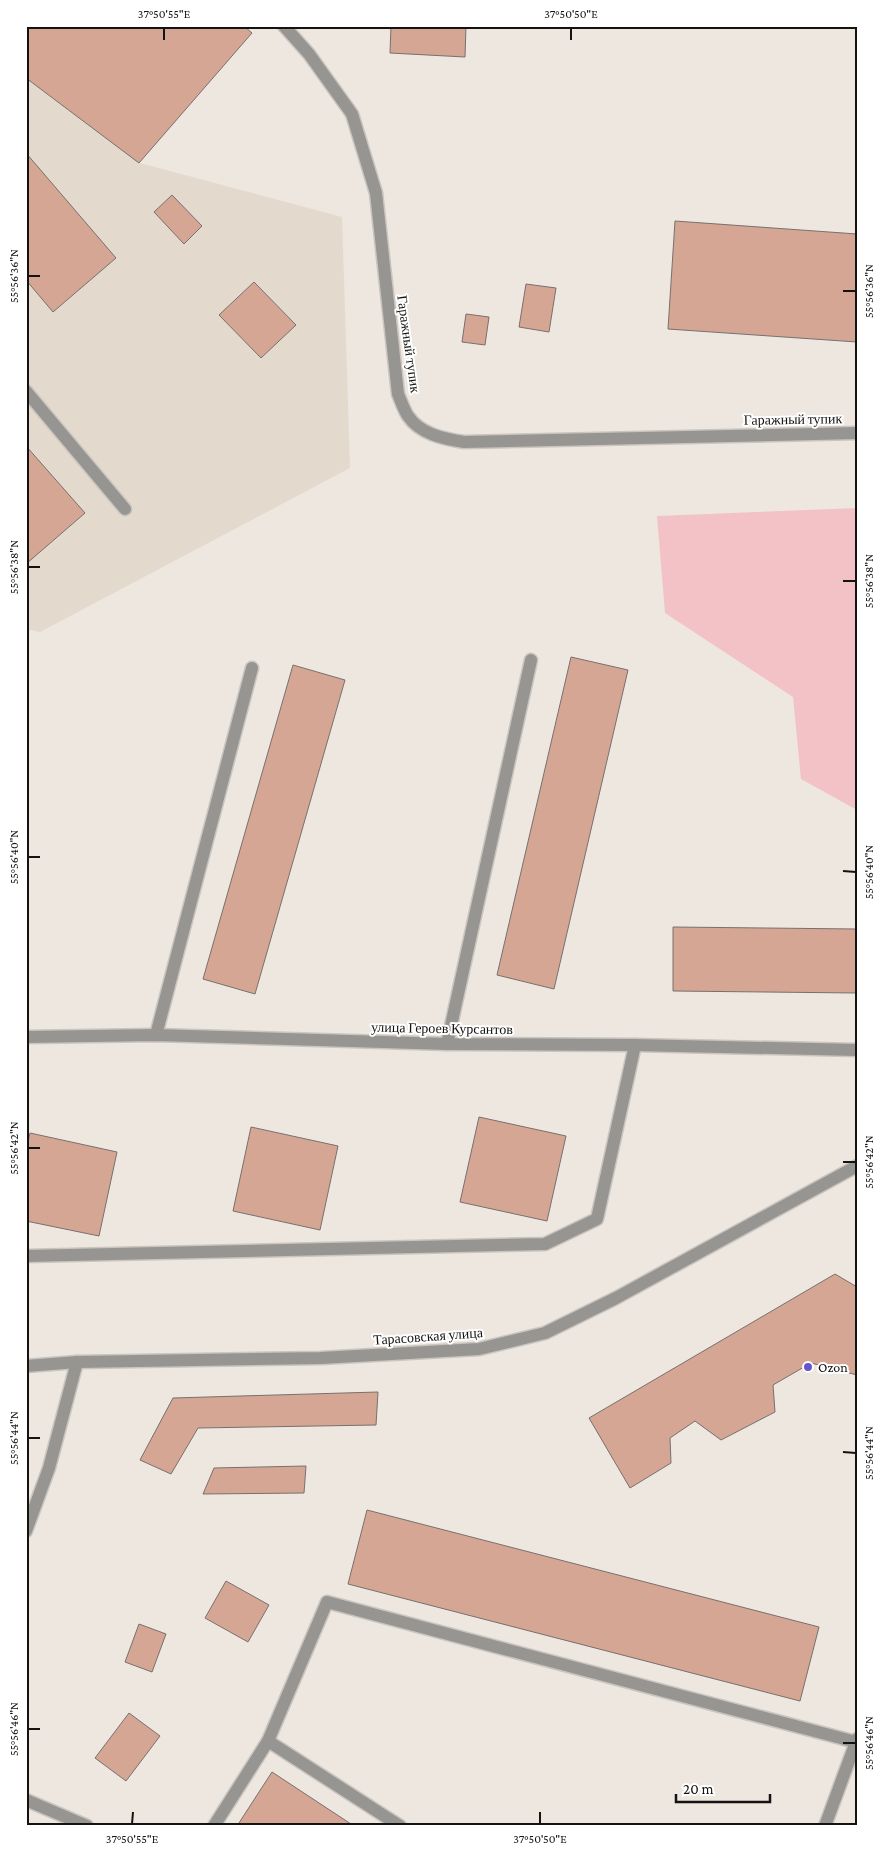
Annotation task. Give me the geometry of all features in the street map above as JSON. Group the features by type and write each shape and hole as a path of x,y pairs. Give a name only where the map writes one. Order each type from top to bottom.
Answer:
{"street":[{"name":"Гаражный тупик","path":"284,26 309,54 352,114 376,193 398,394 408,417 423,429 442,438 464,442 857,433"},
{"path":"26,391 125,509"},
{"path":"447,1044 531,660"},
{"path":"156,1036 252,668"},
{"name":"улица Героев Курсантов","path":"26,1037 156,1036 447,1044 635,1045 857,1050"},
{"path":"26,1256 545,1244 597,1219 635,1045"},
{"name":"Тарасовская улица","path":"26,1366 77,1362 321,1358 479,1349 545,1334 616,1298 857,1166"},
{"path":"26,1531 30,1507 49,1468 77,1362"},
{"path":"214,1826 268,1741 327,1602 856,1740 825,1826"},
{"path":"268,1741 400,1826"},
{"path":"26,1800 87,1826"}],"shaded area":[{"path":"26,78 140,163 342,217 350,468 40,632 26,629"},
{"path":"857,508 857,810 801,779 793,697 665,613 657,516"}],"building":[{"path":"26,26 244,26 252,33 139,163 26,78"},
{"path":"391,26 466,26 465,57 390,53"},
{"path":"26,153 116,258 53,312 26,280"},
{"path":"172,195 202,226 184,244 154,212"},
{"path":"675,221 857,234 857,342 668,329"},
{"path":"254,282 296,325 261,358 219,315"},
{"path":"526,284 556,288 549,332 519,327"},
{"path":"466,314 489,317 485,345 462,342"},
{"path":"26,446 85,513 26,564"},
{"path":"571,657 628,670 554,989 497,975"},
{"path":"293,665 345,680 255,994 203,979"},
{"path":"673,927 857,929 857,993 673,991"},
{"path":"479,1117 566,1136 547,1221 460,1202"},
{"path":"251,1127 338,1146 320,1230 233,1211"},
{"path":"30,1133 117,1152 99,1236 26,1221 26,1150"},
{"path":"835,1274 857,1287 857,1375 811,1363 773,1385 775,1412 721,1440 695,1421 670,1438 671,1463 630,1488 589,1418"},
{"path":"378,1392 376,1425 198,1428 171,1474 140,1460 173,1398"},
{"path":"306,1466 304,1493 203,1494 214,1468"},
{"path":"367,1510 819,1627 800,1701 348,1584"},
{"path":"226,1581 269,1605 248,1642 205,1618"},
{"path":"139,1624 166,1634 152,1672 125,1662"},
{"path":"129,1713 160,1736 126,1781 95,1758"},
{"path":"272,1772 354,1826 237,1826"}],"place":[{"name":"Ozon","path":"808,1367"}]}
